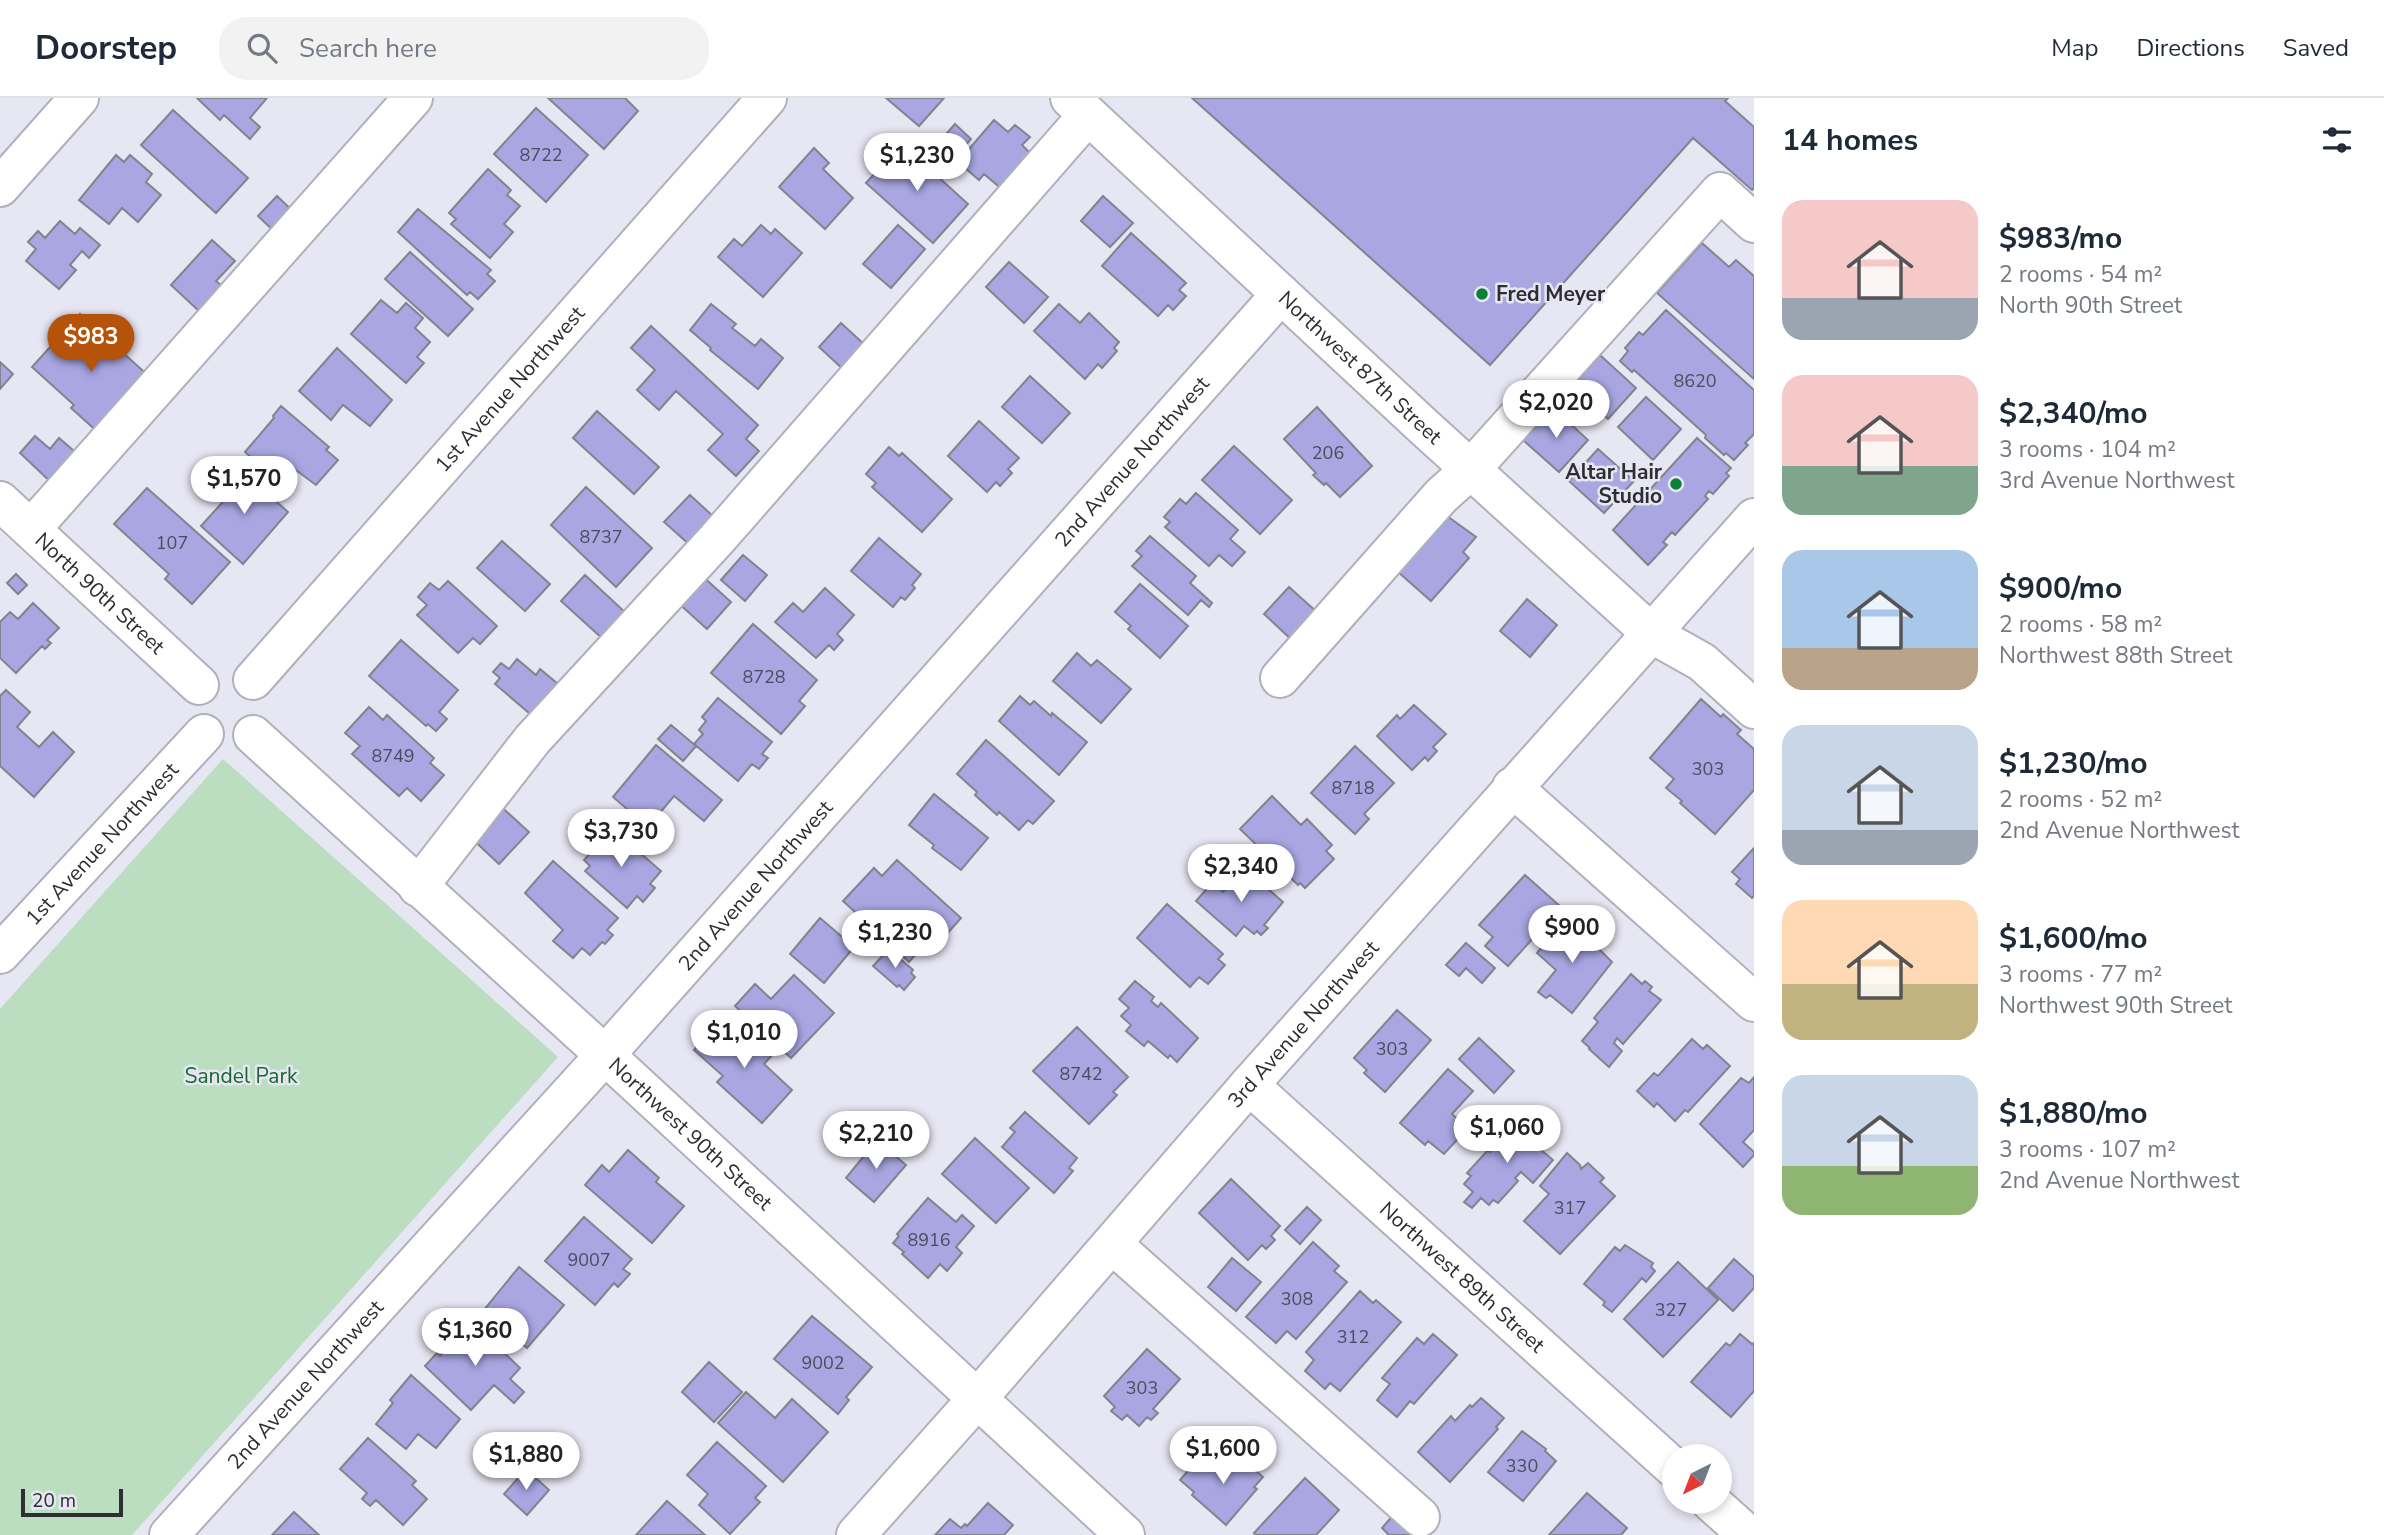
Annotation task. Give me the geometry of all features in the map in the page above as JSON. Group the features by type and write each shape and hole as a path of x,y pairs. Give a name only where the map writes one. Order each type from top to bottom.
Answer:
{"street":[{"path":"0,187 79,98"},
{"path":"31,529 413,98"},
{"name":"1st Avenue Northwest","path":"253,680 767,98"},
{"path":"418,887 532,740 717,539 1079,106"},
{"name":"Northwest 87th Street","path":"1079,106 1470,470 1651,634 1702,662 1754,709"},
{"path":"1280,678 1441,496 1470,470 1720,192 1754,223"},
{"name":"2nd Avenue Northwest","path":"169,1535 605,1055 1281,294"},
{"name":"North 90th Street","path":"0,501 199,685"},
{"name":"3rd Avenue Northwest","path":"856,1535 1249,1084 1754,518"},
{"path":"219,672 242,673 253,680 264,701 265,714 253,735 230,744 218,742 204,734 194,719 192,707 199,685 219,672"},
{"name":"1st Avenue Northwest","path":"0,954 204,734"},
{"name":"Northwest 90th Street","path":"253,735 605,1055 1125,1535"},
{"path":"1512,787 1754,1002"},
{"name":"Northwest 89th Street","path":"1249,1084 1662,1457"},
{"path":"1112,1244 1420,1517"},
{"path":"1724,1514 1748,1535"}],"green space":[{"name":"Sandel Park","path":"223,759 558,1057 132,1535 0,1535 0,1009"}],"building":[{"path":"197,98 267,98 250,118 260,127 250,139 224,115 220,120"},
{"path":"548,98 625,98 638,111 604,149"},
{"path":"886,98 944,98 919,126"},
{"name":"Fred Meyer","path":"1192,98 1728,98 1725,101 1754,127 1754,188 1752,190 1693,138 1490,365"},
{"path":"536,108 588,155 546,202 494,154"},
{"path":"173,110 248,178 216,213 141,145"},
{"path":"994,120 1008,132 1015,125 1030,137 1022,145 1033,156 1003,190 984,174 979,180 958,162"},
{"path":"955,124 971,139 949,163 933,149"},
{"path":"902,144 968,204 933,243 866,183"},
{"path":"814,148 829,163 823,169 853,198 825,229 779,187"},
{"path":"116,155 124,162 130,155 152,174 146,182 161,195 138,222 122,208 109,224 79,200"},
{"path":"488,169 511,190 507,195 520,206 504,224 513,232 490,258 451,224 456,219 449,213"},
{"path":"277,196 298,216 279,236 258,216"},
{"path":"1103,196 1133,223 1110,247 1081,221"},
{"path":"418,209 491,270 487,274 495,281 478,299 470,292 467,295 398,232"},
{"path":"60,221 75,234 80,228 100,245 89,258 82,251 70,265 76,270 59,289 26,261 36,249 28,242 38,231 45,238"},
{"path":"761,225 771,234 775,229 802,253 763,297 718,257 734,239 742,246"},
{"path":"898,225 925,249 891,288 863,264"},
{"path":"1131,233 1186,283 1179,290 1186,296 1173,310 1168,305 1158,316 1102,266"},
{"path":"212,240 235,261 216,281 222,286 199,311 171,285"},
{"path":"1702,243 1729,267 1736,260 1754,276 1754,379 1657,293"},
{"path":"410,252 473,309 448,336 385,279"},
{"path":"1009,262 1048,297 1024,323 986,287"},
{"path":"381,300 397,313 406,303 423,318 415,328 430,342 417,357 424,363 406,383 351,334"},
{"path":"711,304 736,324 732,328 755,346 761,339 783,358 758,389 690,330"},
{"path":"1059,304 1080,323 1089,313 1119,342 1114,348 1117,351 1102,368 1098,364 1085,379 1034,331"},
{"path":"1666,310 1754,390 1754,434 1734,460 1726,453 1724,455 1705,438 1706,435 1634,370 1632,372 1620,361 1628,351 1625,348 1639,332 1643,335"},
{"path":"80,314 151,378 100,434 71,408 74,405 32,367"},
{"path":"841,323 866,346 844,370 819,347"},
{"path":"651,326 758,425 746,439 759,451 736,476 708,450 723,434 676,391 659,410 637,390 655,370 631,348"},
{"path":"337,348 392,400 370,426 343,405 331,420 299,391"},
{"path":"1600,355 1636,388 1608,419 1572,386"},
{"path":"0,362 13,374 0,389"},
{"path":"1030,376 1070,413 1042,443 1002,407"},
{"path":"1646,397 1681,429 1653,460 1618,427"},
{"path":"281,406 329,447 326,450 338,460 316,485 289,465 276,479 245,452"},
{"path":"1317,407 1372,466 1340,497 1313,475 1316,473 1284,439"},
{"path":"1553,408 1588,440 1559,472 1523,440"},
{"path":"597,411 659,467 634,494 573,438"},
{"path":"979,421 1019,458 1008,469 1012,473 1000,486 996,482 987,492 948,456"},
{"path":"35,436 50,449 59,438 81,457 56,487 20,453"},
{"path":"1697,438 1731,468 1726,473 1729,476 1713,494 1709,491 1705,496 1708,499 1675,535 1672,532 1663,542 1667,545 1648,565 1613,530"},
{"path":"1234,446 1292,500 1260,534 1202,480"},
{"path":"889,447 899,456 902,453 952,499 922,532 872,487 876,483 866,474"},
{"path":"1598,449 1634,481 1604,513 1569,481"},
{"path":"235,468 245,477 247,475 288,512 243,564 201,526 229,495 219,486"},
{"path":"586,487 652,548 616,587 551,525"},
{"path":"147,488 230,562 192,604 165,579 169,574 114,524"},
{"path":"1196,493 1238,530 1230,539 1245,552 1232,566 1219,555 1209,566 1165,527 1170,522 1164,517 1180,499 1186,504"},
{"path":"690,495 715,518 690,545 664,522"},
{"path":"1447,516 1476,537 1463,552 1469,558 1431,601 1398,572"},
{"path":"1150,536 1196,576 1190,583 1212,603 1209,607 1201,600 1188,615 1132,566 1142,556 1136,551"},
{"path":"879,538 921,574 912,585 915,588 905,600 901,597 893,607 851,571"},
{"path":"502,541 550,584 525,611 477,568"},
{"path":"743,555 767,575 745,601 721,580"},
{"path":"16,574 27,585 18,594 7,583"},
{"path":"700,574 731,602 707,629 676,601"},
{"path":"585,575 627,614 603,639 561,601"},
{"path":"448,581 497,626 480,644 473,638 458,653 417,615 427,605 418,597 430,583 439,590"},
{"path":"1140,584 1188,626 1160,658 1128,629 1131,626 1115,612"},
{"path":"1289,587 1318,613 1293,641 1264,614"},
{"path":"825,588 854,615 837,634 843,640 834,650 829,645 816,658 775,622 793,603 803,612"},
{"path":"1527,599 1557,625 1530,657 1500,631"},
{"path":"33,603 59,628 47,640 51,643 45,649 42,646 16,673 0,658 0,622 10,612 18,619"},
{"path":"753,624 817,680 799,701 805,706 781,734 711,673"},
{"path":"401,640 458,690 439,712 447,719 436,731 428,724 426,726 369,676"},
{"path":"1077,653 1091,666 1097,660 1131,689 1101,723 1053,681"},
{"path":"517,659 536,675 540,669 558,684 536,719 495,684 500,678 493,672 501,663 509,669"},
{"path":"6,690 30,712 17,727 39,747 53,732 74,752 34,797 0,766 0,696"},
{"path":"1020,696 1030,705 1034,701 1051,716 1052,713 1087,742 1059,775 999,721"},
{"path":"718,698 772,742 762,754 768,758 759,769 752,764 738,781 694,744 703,734 699,730 706,721 702,717"},
{"path":"1701,699 1741,730 1737,734 1754,749 1754,790 1715,834 1666,788 1674,779 1650,758"},
{"path":"1414,705 1446,734 1433,747 1437,751 1428,761 1425,757 1412,770 1377,736 1397,715 1400,719"},
{"path":"369,707 383,720 387,715 434,758 430,763 444,775 421,801 407,788 399,796 352,754 360,746 345,733"},
{"path":"671,725 696,746 683,761 658,739"},
{"path":"986,740 1054,801 1033,824 1028,820 1019,830 999,812 997,815 957,774"},
{"path":"656,745 722,800 704,821 674,796 648,827 613,797"},
{"path":"1355,746 1394,783 1364,814 1369,819 1355,834 1311,793"},
{"path":"934,794 988,838 961,870 932,848 934,845 909,825"},
{"path":"1272,796 1301,825 1307,819 1332,845 1326,851 1334,859 1305,888 1300,883 1298,885 1240,829"},
{"path":"497,803 529,832 499,864 468,835"},
{"path":"604,831 614,839 618,834 661,871 650,884 655,888 643,902 637,896 627,908 585,871 590,866 584,860 594,849 591,846"},
{"path":"1754,848 1752,898 1736,884 1740,879 1732,872"},
{"path":"897,860 961,918 938,944 931,937 909,962 843,901 874,868 882,876"},
{"path":"553,861 618,918 607,930 613,935 590,955 582,948 573,958 553,941 563,930 525,893"},
{"path":"1244,868 1283,902 1264,925 1268,928 1261,935 1257,931 1254,934 1244,926 1236,936 1196,901 1212,883 1223,892"},
{"path":"1525,875 1561,907 1508,966 1485,946 1493,937 1479,925"},
{"path":"1167,904 1223,954 1218,959 1225,965 1208,984 1199,977 1190,987 1137,938"},
{"path":"820,918 854,947 824,983 790,954"},
{"path":"1565,920 1593,944 1595,941 1601,946 1599,949 1612,962 1572,1013 1550,995 1546,998 1538,992 1556,970 1537,953 1546,942 1541,938 1547,931 1552,934"},
{"path":"1466,943 1495,968 1482,983 1466,968 1459,976 1446,965"},
{"path":"889,949 913,970 911,973 915,977 904,990 873,966"},
{"path":"1631,974 1642,984 1645,981 1652,987 1649,991 1661,1000 1623,1044 1617,1038 1614,1043 1622,1051 1609,1067 1582,1041 1598,1022 1594,1018"},
{"path":"794,975 834,1013 791,1058 735,1006 755,984 771,999"},
{"path":"1135,981 1154,997 1151,1001 1158,1007 1161,1003 1198,1038 1177,1062 1148,1041 1144,1046 1126,1031 1131,1025 1121,1016 1129,1008 1119,999"},
{"path":"1397,1010 1431,1040 1385,1092 1364,1073 1367,1070 1354,1058"},
{"path":"722,1019 751,1045 757,1038 774,1053 764,1064 792,1090 762,1123 717,1082 723,1076 694,1050"},
{"path":"1077,1027 1128,1077 1113,1092 1117,1095 1089,1124 1033,1071"},
{"path":"1479,1038 1514,1071 1494,1093 1459,1059"},
{"path":"1692,1039 1703,1049 1707,1045 1730,1066 1688,1112 1685,1110 1675,1121 1657,1103 1654,1107 1637,1091 1654,1073 1658,1076"},
{"path":"1448,1069 1473,1091 1452,1114 1468,1128 1444,1154 1428,1141 1425,1145 1400,1123"},
{"path":"1754,1077 1754,1130 1743,1142 1754,1155 1743,1167 1700,1124 1741,1078 1749,1083"},
{"path":"1025,1112 1077,1158 1069,1168 1073,1171 1054,1193 1002,1147 1015,1132 1010,1128"},
{"path":"1524,1118 1541,1134 1533,1143 1553,1160 1533,1183 1521,1172 1515,1178 1518,1181 1498,1203 1493,1200 1489,1205 1481,1198 1472,1208 1464,1202 1473,1192 1464,1184 1471,1176 1467,1173"},
{"path":"975,1138 1029,1188 996,1223 942,1174"},
{"path":"877,1140 906,1165 874,1202 846,1178"},
{"path":"628,1150 659,1178 656,1182 684,1206 652,1243 585,1185 602,1165 609,1172"},
{"path":"1567,1153 1581,1169 1588,1163 1604,1178 1600,1182 1615,1196 1560,1254 1524,1221 1549,1194 1540,1186"},
{"path":"1231,1179 1280,1226 1271,1236 1275,1240 1266,1249 1262,1245 1248,1260 1199,1213"},
{"path":"928,1198 956,1222 962,1215 974,1226 956,1247 962,1253 947,1271 940,1264 928,1278 893,1243 899,1236 897,1234"},
{"path":"1307,1207 1321,1220 1300,1244 1285,1230"},
{"path":"584,1217 632,1259 623,1269 630,1274 618,1287 614,1283 595,1305 545,1261"},
{"path":"1313,1242 1339,1266 1334,1271 1347,1282 1296,1339 1287,1331 1276,1343 1246,1317"},
{"path":"1625,1245 1653,1263 1651,1267 1655,1271 1646,1282 1642,1278 1612,1312 1603,1305 1605,1302 1584,1284 1615,1247 1620,1251"},
{"path":"1232,1258 1261,1282 1236,1311 1208,1287"},
{"path":"1734,1259 1754,1277 1754,1288 1733,1311 1708,1288"},
{"path":"1678,1262 1718,1300 1663,1357 1624,1319"},
{"path":"519,1267 564,1305 527,1348 483,1311"},
{"path":"1360,1291 1373,1303 1376,1300 1401,1322 1340,1391 1330,1383 1325,1389 1305,1371 1314,1360 1306,1352"},
{"path":"812,1316 872,1367 846,1397 849,1400 838,1414 774,1359"},
{"path":"472,1322 520,1368 510,1379 524,1392 514,1403 494,1385 471,1410 425,1366 437,1353 440,1356"},
{"path":"1433,1334 1457,1355 1414,1404 1410,1401 1397,1417 1377,1400 1390,1384 1382,1378 1417,1338 1424,1344"},
{"path":"1740,1334 1754,1343 1754,1391 1731,1417 1691,1382 1726,1343 1730,1346"},
{"path":"1147,1349 1180,1379 1153,1409 1158,1413 1151,1420 1147,1417 1139,1426 1127,1415 1122,1420 1111,1411 1115,1407 1104,1396"},
{"path":"709,1362 742,1392 714,1422 682,1392"},
{"path":"411,1375 460,1419 436,1448 418,1434 406,1449 376,1424 393,1403 390,1400"},
{"path":"746,1392 775,1418 792,1399 828,1432 783,1482 718,1423"},
{"path":"1481,1398 1504,1418 1496,1427 1498,1429 1450,1482 1418,1452 1451,1416 1455,1421"},
{"path":"1522,1431 1546,1449 1556,1461 1523,1501 1488,1472"},
{"path":"368,1438 416,1481 412,1485 427,1499 403,1525 376,1500 370,1506 362,1499 367,1493 340,1469"},
{"path":"717,1442 766,1486 755,1498 760,1502 730,1534 699,1505 708,1494 687,1475"},
{"path":"1234,1452 1263,1477 1254,1487 1257,1489 1226,1525 1192,1495 1194,1492 1180,1480 1200,1457 1217,1472"},
{"path":"526,1469 549,1490 527,1515 504,1494"},
{"path":"1305,1478 1339,1510 1316,1535 1256,1535 1254,1533"},
{"path":"1587,1493 1627,1528 1621,1535 1549,1535"},
{"path":"667,1501 705,1535 636,1535"},
{"path":"988,1503 1013,1525 1004,1535 935,1535 950,1519 961,1528 965,1524 967,1526"},
{"path":"294,1512 319,1535 272,1535"},
{"path":"1395,1513 1420,1535 1389,1535 1382,1528"}],"place":[{"name":"Fred Meyer","path":"1482,294"},
{"name":"Altar Hair Studio","path":"1676,484"}]}
